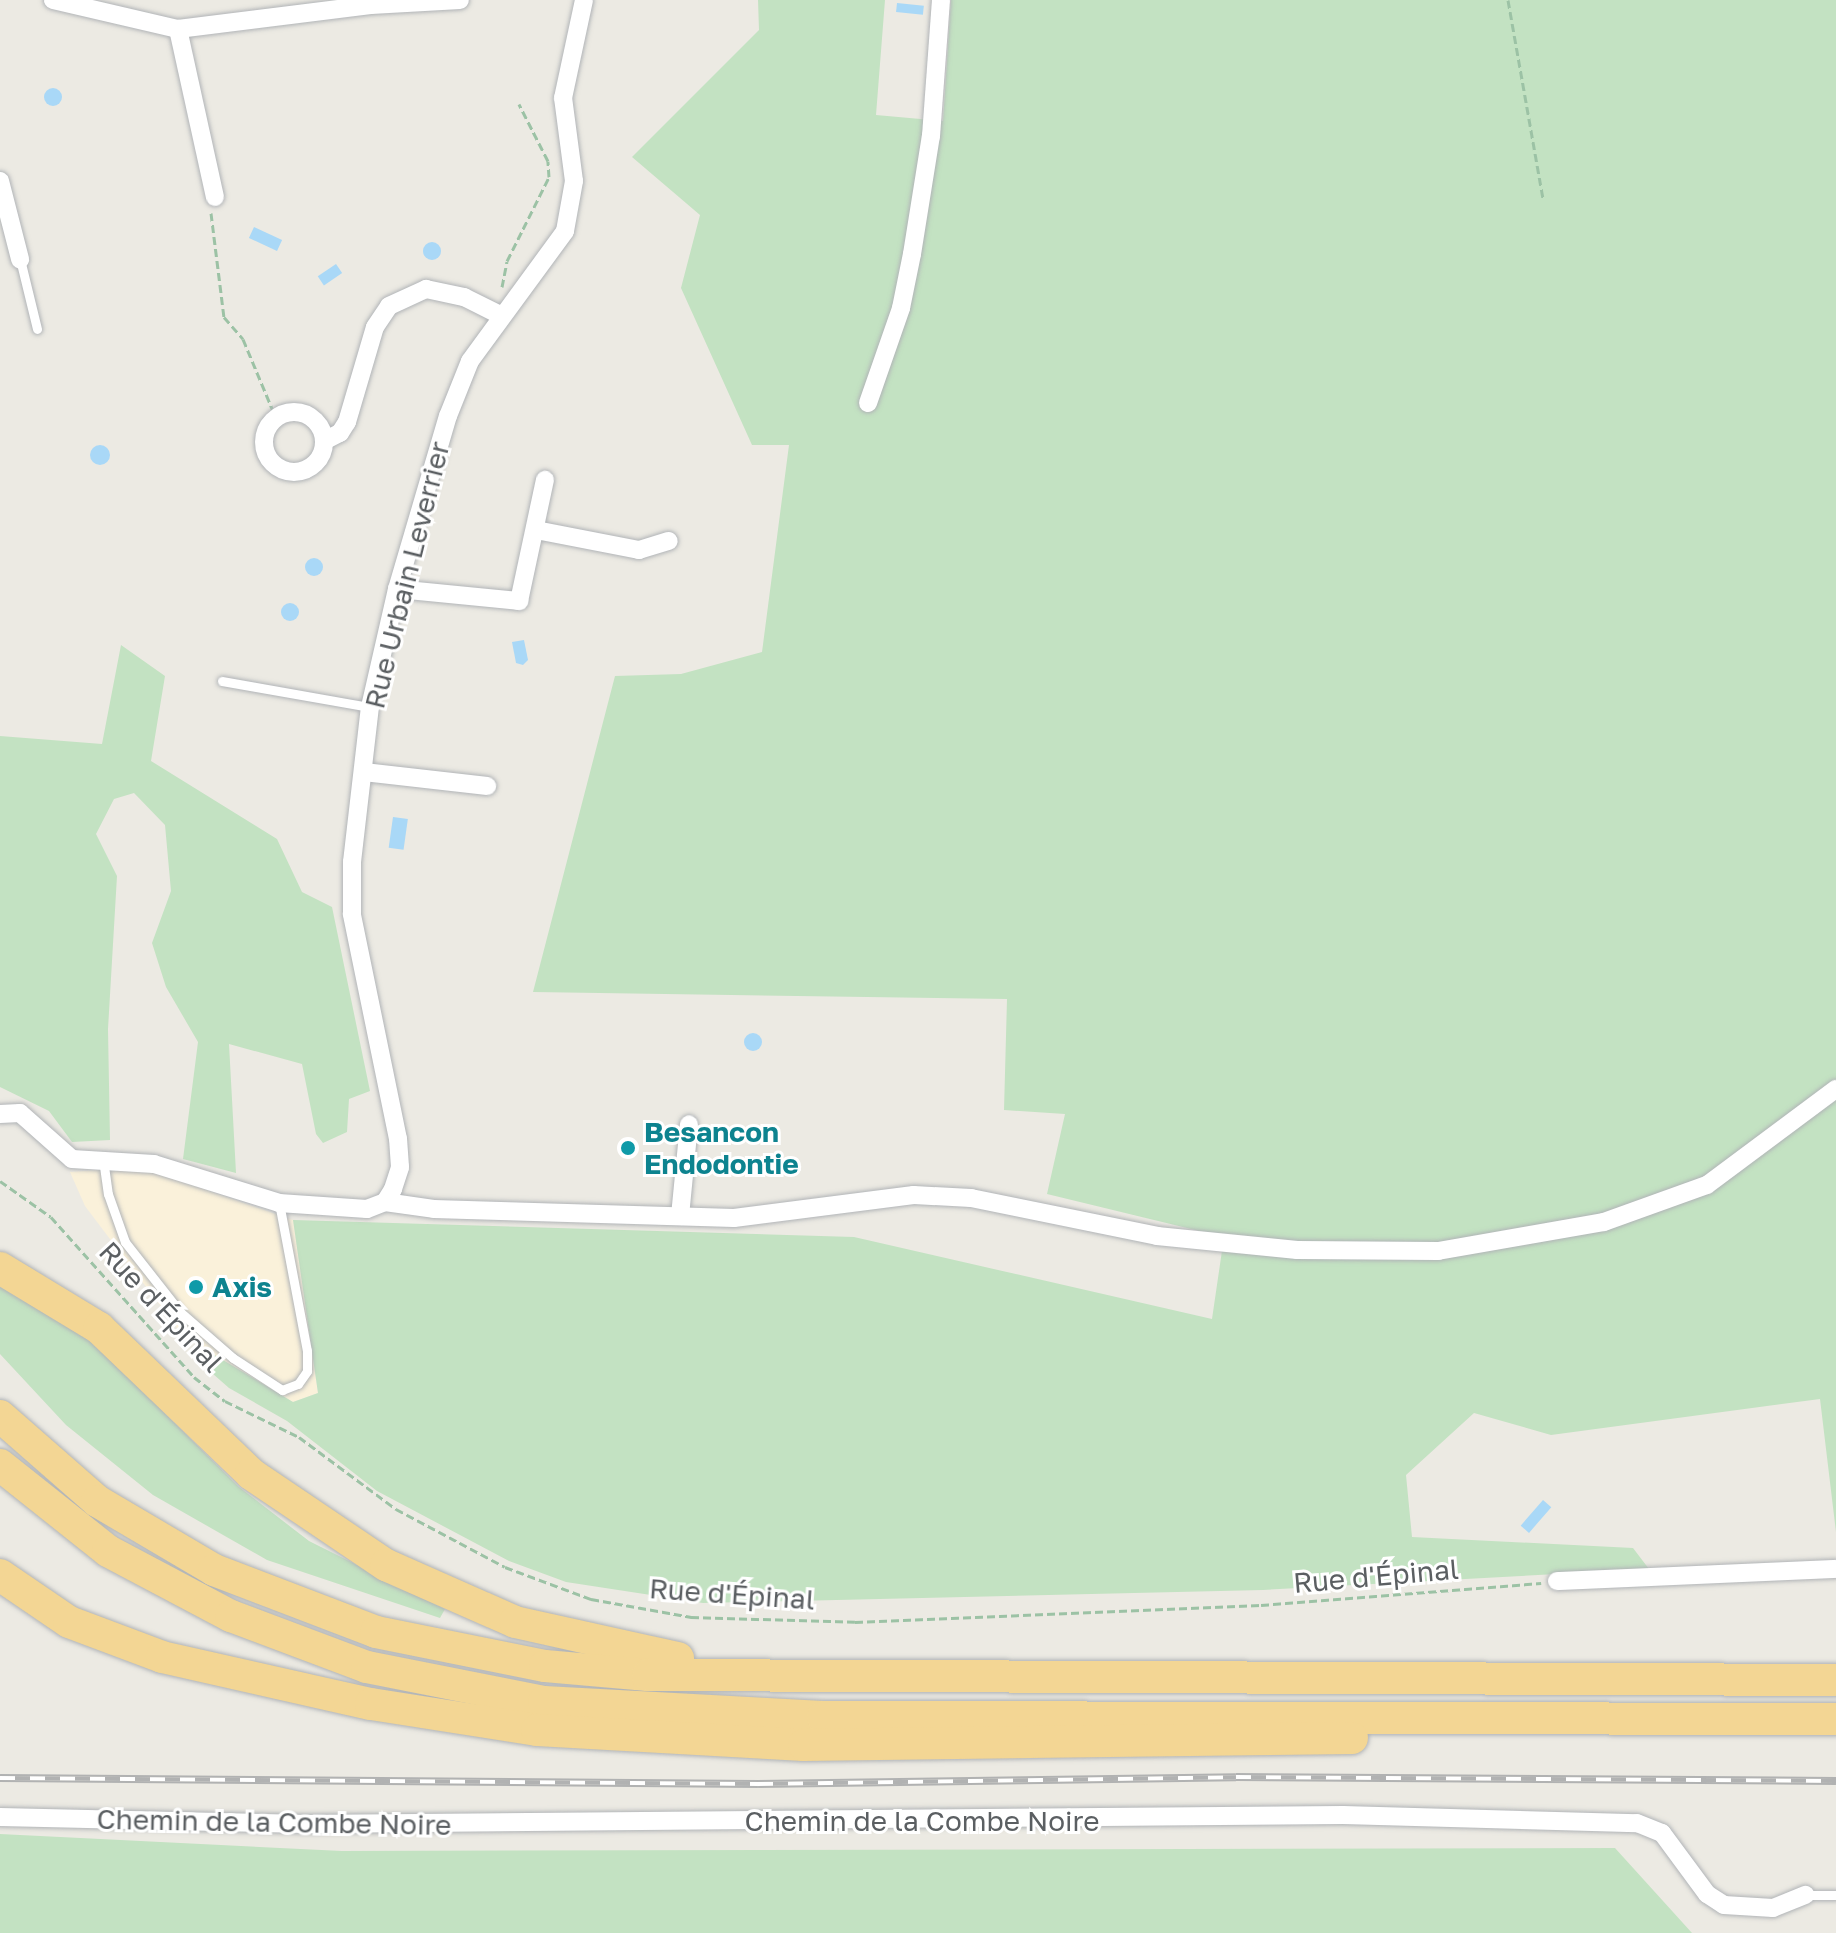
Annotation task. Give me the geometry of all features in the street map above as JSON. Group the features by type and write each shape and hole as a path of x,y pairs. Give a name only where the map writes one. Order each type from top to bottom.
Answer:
{"highway":[{"path":"0,1268 99,1328 200,1429 293,1506 412,1579 487,1613 554,1634 760,1672"},
{"path":"0,1416 69,1481 126,1521 214,1570 310,1611 409,1641 545,1666 648,1675 760,1672 1106,1679 1836,1680"},
{"path":"0,1465 108,1551 231,1616 367,1667 544,1702 823,1717 1836,1719"},
{"path":"0,1575 69,1622 162,1657 371,1704 619,1737 804,1745 1147,1744 1691,1734 1836,1719"}],"street":[{"path":"53,0 178,29 371,5 460,0"},
{"name":"Rue Urbain Leverrier","path":"385,1202 400,1167 398,1139 352,914 352,862 370,707 397,589 448,416 470,361 511,299 565,231 573,204 563,98 584,0"},
{"path":"868,403 901,308 912,254 931,136 941,0"},
{"path":"178,29 215,197"},
{"path":"0,181 20,259"},
{"path":"324,441 311,417 293,412 276,418 264,445 282,469 310,467 324,441 340,433 347,422 375,327 389,306 426,289 464,297 500,315"},
{"path":"397,589 519,601 545,480"},
{"path":"536,530 639,550 669,541"},
{"path":"364,772 487,786"},
{"path":"0,1114 20,1113 72,1159 154,1164 279,1203 367,1209 385,1202 434,1209 680,1216 777,1215 914,1195 971,1198 1157,1236 1297,1250 1438,1251 1604,1222 1707,1185 1836,1089"},
{"path":"680,1216 689,1124"},
{"path":"1557,1581 1836,1569"},
{"name":"Chemin de la Combe Noire","path":"0,1817 322,1824 1343,1815 1637,1823 1662,1833 1707,1894 1724,1905 1773,1908 1806,1895"}],"lane":[{"path":"20,259 37,329"},
{"path":"222,681 370,707"},
{"path":"103,1159 108,1194 125,1242 180,1312 233,1358 282,1390 298,1384 307,1371 307,1351 279,1203"},
{"path":"1806,1895 1836,1895"}],"path":[{"path":"1508,0 1543,198"},
{"path":"511,299 499,283 549,177 548,161 519,104"},
{"path":"215,197 210,220 224,317 243,339 276,418"},
{"name":"Rue d'Épinal","path":"0,1181 51,1217 194,1377 225,1401 299,1437 396,1509 505,1567 591,1599 691,1617 855,1622 1261,1605 1557,1581"}],"shaded area":[{"path":"140,1167 293,1220 318,1393 293,1402 234,1370 178,1329 85,1206 70,1172"}],"green space":[{"path":"758,0 885,0 876,115 943,121 951,0 1836,0 1836,1532 1820,1399 1551,1435 1474,1413 1406,1475 1412,1537 1633,1548 1649,1569 1263,1590 703,1603 566,1582 509,1561 377,1491 287,1421 229,1388 188,1352 208,1351 293,1402 318,1393 293,1220 854,1237 1212,1319 1224,1237 1047,1194 1065,1114 1004,1110 1007,999 533,992 615,676 681,674 762,652 789,445 752,445 681,288 700,215 632,157 759,30"},
{"path":"121,645 165,676 151,761 277,839 302,892 332,907 370,1091 349,1099 347,1132 323,1143 316,1134 302,1064 229,1044 236,1173 183,1159 198,1042 166,987 152,943 171,891 165,825 134,793 114,799 96,834 117,876 108,1029 110,1140 72,1142 49,1111 0,1087 0,736 102,744"},
{"path":"0,1284 80,1329 239,1487 309,1541 445,1609 440,1618 267,1560 153,1495 66,1425 0,1354"},
{"path":"0,1834 342,1851 1615,1848 1692,1933 0,1933"}],"water":[{"path":"897,3 924,6 923,15 896,12"},
{"path":"53,88 62,97 53,106 44,97"},
{"path":"254,227 282,240 277,251 249,238"},
{"path":"428,242 436,242 441,251 439,258 428,260 423,255 423,247"},
{"path":"336,264 342,273 324,285 318,276"},
{"path":"100,445 107,448 110,455 107,462 100,465 93,462 90,455 93,448"},
{"path":"314,558 323,567 314,576 305,567"},
{"path":"286,603 294,603 299,612 297,619 286,621 281,616 281,608"},
{"path":"524,640 528,660 523,665 516,663 512,642"},
{"path":"393,817 408,819 404,850 389,848"},
{"path":"753,1033 762,1042 753,1051 744,1042"},
{"path":"1543,1500 1551,1507 1529,1533 1521,1526"}],"railway":[{"path":"0,1778 758,1784 1236,1777 1836,1781"}],"place":[{"name":"Besancon Endodontie","path":"628,1148"},
{"name":"Axis","path":"196,1287"}]}
